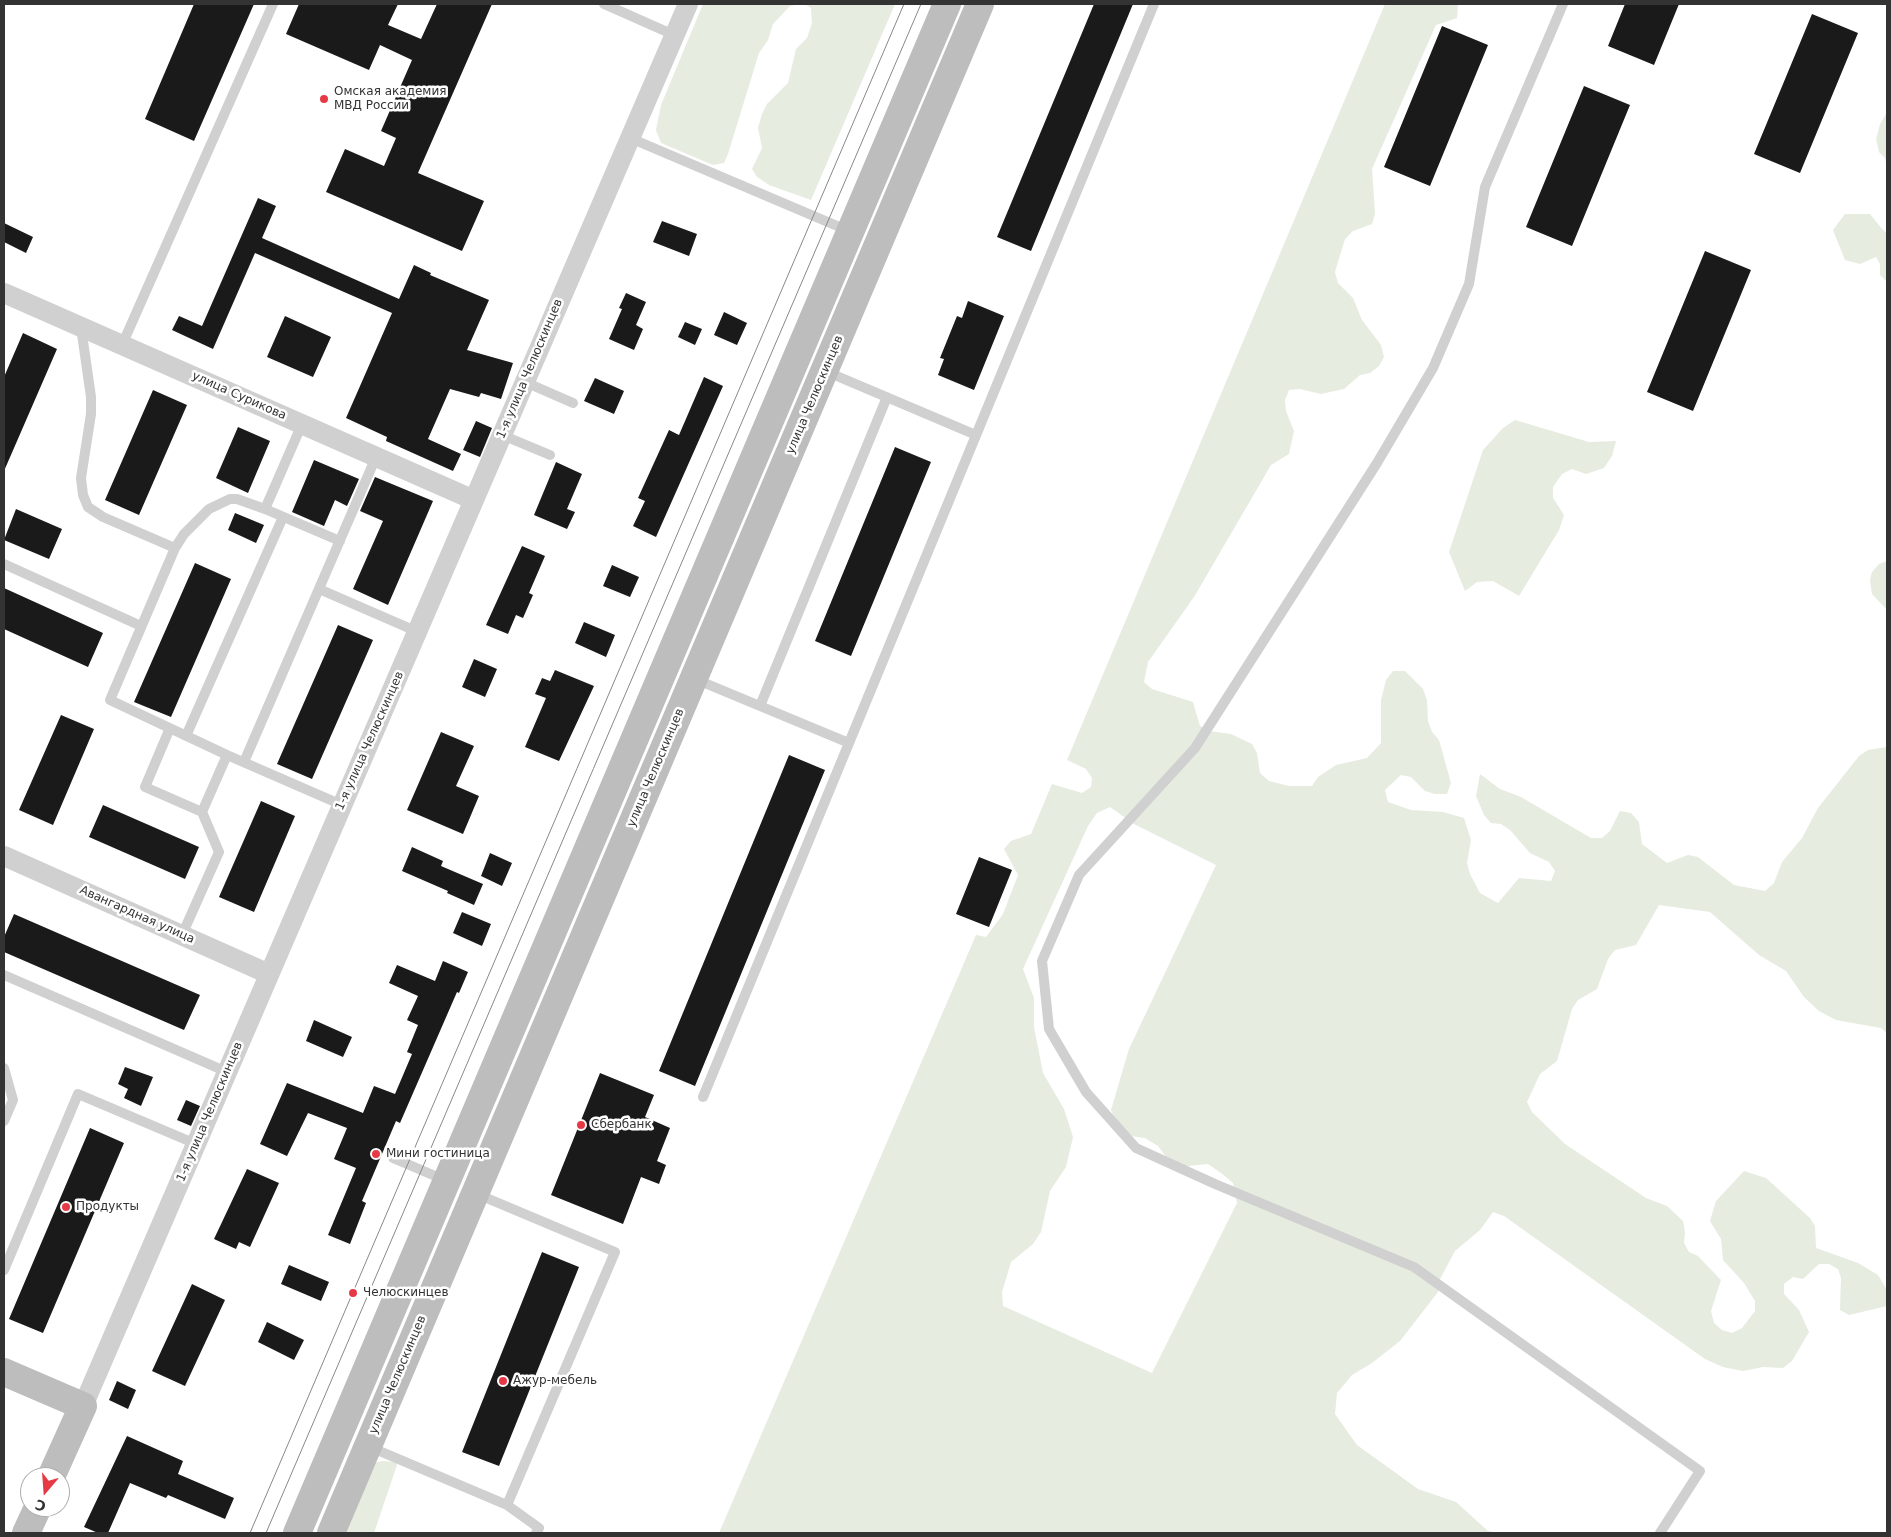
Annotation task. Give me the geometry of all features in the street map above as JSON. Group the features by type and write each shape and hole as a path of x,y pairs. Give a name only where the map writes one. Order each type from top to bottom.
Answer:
{"main road":[{"path":"300,1526 947,4"},
{"name":"улица Челюскинцев","path":"331,1533 980,4"},
{"path":"850,231 880,243"},
{"path":"796,359 825,371"},
{"path":"665,667 694,679"},
{"path":"448,1181 476,1193"},
{"path":"4,1372 83,1406"},
{"name":"1-я улица Челюскинцев","path":"56,1467 83,1406"},
{"path":"340,1434 368,1446"},
{"path":"26,1533 33,1517"}],"street":[{"name":"1-я улица Челюскинцев","path":"83,1406 688,4"},
{"name":"улица Сурикова","path":"4,293 474,500"},
{"name":"Авангардная улица","path":"4,856 269,974"}],"lane":[{"path":"122,345 274,4"},
{"path":"604,4 674,35"},
{"path":"703,1096 1154,4"},
{"path":"1563,4 1485,187 1470,284 1433,368 1378,463 1195,748 1079,875 1042,961 1049,1029 1086,1092 1136,1148 1216,1184 1414,1267 1700,1471 1660,1533"},
{"path":"630,138 850,231"},
{"path":"81,327 91,397 80,478 82,495 88,507 103,517 175,548"},
{"path":"825,371 976,435"},
{"path":"524,382 573,403"},
{"path":"760,706 887,397"},
{"path":"265,509 302,424"},
{"path":"502,434 550,455"},
{"path":"244,762 376,457"},
{"path":"340,541 237,499 222,502 209,509 194,522 175,548 110,700 227,755 342,805"},
{"path":"186,736 283,517"},
{"path":"4,564 141,626"},
{"path":"319,589 418,632"},
{"path":"694,679 849,743"},
{"path":"170,728 145,787 202,812 219,852 182,935"},
{"path":"202,812 227,755"},
{"path":"4,975 227,1072"},
{"path":"4,1068 13,1100 4,1122"},
{"path":"4,1270 78,1094 196,1144"},
{"path":"393,1158 448,1181"},
{"path":"476,1193 615,1252 507,1505"},
{"path":"368,1446 507,1505 538,1528 536,1533"}],"shaded area":[{"path":"703,4 799,4 790,6 773,24 768,40 759,53 728,154 724,163 713,165 661,143 656,130 661,105"},
{"path":"805,4 895,4 811,200 769,185 757,177 752,169 762,148 758,128 762,114 767,104 788,83 796,49 807,38 812,23 811,8"},
{"path":"1385,4 1458,4 1457,18 1436,25 1372,169 1375,214 1372,224 1353,231 1345,239 1335,272 1338,283 1353,298 1362,320 1381,345 1384,357 1379,366 1370,373 1360,375 1344,389 1321,394 1300,389 1289,390 1285,400 1286,411 1294,431 1289,454 1271,465 1194,597 1148,662 1144,682 1152,689 1193,702 1200,726 1209,731 1231,734 1252,744 1257,753 1260,773 1269,781 1289,786 1312,786 1318,777 1336,765 1367,758 1381,743 1381,700 1386,680 1393,671 1405,671 1423,689 1427,700 1428,721 1432,732 1439,740 1451,783 1447,794 1435,794 1425,791 1411,777 1401,775 1385,790 1388,802 1411,810 1443,812 1464,818 1471,840 1467,863 1470,874 1480,893 1498,903 1519,878 1551,881 1555,871 1549,862 1530,853 1510,830 1501,824 1491,823 1484,815 1476,796 1480,774 1500,789 1521,797 1591,838 1602,838 1610,831 1620,811 1631,813 1639,822 1642,844 1667,863 1688,855 1698,857 1734,885 1765,891 1774,883 1782,862 1802,838 1818,808 1859,756 1868,750 1887,747 1887,1033 1881,1028 1836,1020 1819,1011 1804,997 1786,971 1759,955 1710,912 1659,905 1636,945 1615,950 1608,959 1597,989 1578,1000 1572,1009 1557,1061 1540,1074 1527,1102 1532,1112 1565,1144 1646,1198 1667,1206 1683,1221 1684,1243 1689,1252 1698,1256 1721,1280 1711,1311 1714,1323 1722,1330 1732,1333 1742,1328 1755,1311 1755,1301 1744,1283 1723,1260 1721,1239 1710,1221 1716,1201 1744,1171 1766,1178 1810,1218 1815,1226 1816,1248 1858,1263 1878,1275 1887,1290 1887,1306 1849,1315 1840,1310 1841,1278 1838,1269 1829,1264 1819,1264 1803,1279 1793,1277 1784,1284 1784,1294 1799,1310 1809,1332 1792,1361 1783,1368 1763,1367 1743,1371 1723,1367 1705,1359 1504,1216 1493,1212 1480,1230 1455,1251 1439,1281 1438,1292 1400,1341 1372,1363 1352,1375 1337,1393 1335,1414 1357,1445 1418,1489 1456,1502 1488,1531 1498,1533 719,1533 976,935 986,937 1003,914 1018,875 1004,849 1011,841 1031,834 1052,784 1082,793 1091,787 1092,778 1086,769 1067,760","holes":["1110,807 1134,824 1216,865 1129,1049 1111,1110 1118,1125 1130,1136 1145,1138 1158,1146 1167,1158 1178,1167 1208,1164 1221,1173 1233,1183 1237,1203 1152,1373 1003,1306 1002,1292 1011,1262 1033,1244 1041,1232 1050,1191 1066,1167 1073,1137 1064,1109 1043,1073 1034,1027 1034,998 1023,969 1088,826 1097,813"]},
{"path":"1887,112 1887,167 1885,158 1879,152 1876,139 1880,124"},
{"path":"1845,214 1870,214 1887,233 1887,282 1880,275 1880,264 1876,257 1860,264 1845,260 1833,230"},
{"path":"1515,420 1589,442 1616,441 1612,456 1604,468 1586,474 1572,469 1562,474 1553,487 1553,498 1564,515 1559,530 1519,596 1493,581 1477,582 1465,591 1449,552 1483,450 1503,428"},
{"path":"1887,561 1887,610 1872,594 1870,580 1872,572 1879,564"},
{"path":"382,1461 398,1462 374,1533 343,1533 373,1463"}],"building":[{"path":"194,4 254,4 194,141 145,119"},
{"path":"299,4 398,4 388,25 421,39 437,4 492,4 418,173 484,201 462,251 326,192 345,149 384,166 396,138 381,131 412,60 380,45 369,70 286,34"},
{"path":"1094,4 1133,4 1031,251 997,237"},
{"path":"1625,4 1679,4 1654,65 1608,46"},
{"path":"1812,14 1858,33 1800,173 1754,154"},
{"path":"1442,26 1488,45 1430,186 1384,167"},
{"path":"1584,86 1630,105 1572,246 1526,227"},
{"path":"258,198 276,206 262,238 399,299 414,265 431,273 430,275 489,300 467,350 513,363 501,399 481,393 479,397 450,389 428,439 461,454 453,471 386,441 387,437 346,418 392,313 255,253 213,349 172,330 179,316 202,326"},
{"path":"662,221 697,234 689,256 653,242"},
{"path":"4,223 33,237 26,253 4,242"},
{"path":"1705,251 1751,270 1693,411 1647,392"},
{"path":"626,293 646,302 636,325 643,329 634,350 609,339 622,309 619,308"},
{"path":"968,301 1004,316 974,390 938,375 944,359 940,358 957,316 962,318"},
{"path":"724,312 747,323 737,345 714,335"},
{"path":"285,316 331,337 313,377 267,357"},
{"path":"685,322 702,329 695,345 678,337"},
{"path":"23,333 57,349 4,471 4,377"},
{"path":"704,377 723,386 656,537 633,526 645,501 638,498 669,430 679,435"},
{"path":"595,378 624,391 614,414 584,401"},
{"path":"153,390 187,405 139,515 105,500"},
{"path":"476,421 492,428 480,457 463,450"},
{"path":"238,427 270,441 248,493 216,478"},
{"path":"895,447 931,462 851,656 815,641"},
{"path":"314,460 359,479 347,506 335,500 324,526 292,512"},
{"path":"556,462 582,474 567,509 575,512 567,529 534,515"},
{"path":"375,477 433,501 388,605 353,589 383,521 360,511"},
{"path":"16,509 62,529 49,559 4,540"},
{"path":"235,513 264,525 256,543 228,530"},
{"path":"522,546 545,556 529,593 533,595 523,618 516,615 508,634 486,625"},
{"path":"195,563 231,579 171,717 134,702"},
{"path":"612,565 639,577 630,597 603,586"},
{"path":"4,588 103,633 88,667 4,629"},
{"path":"584,622 615,635 606,657 575,643"},
{"path":"338,625 373,640 312,779 277,764"},
{"path":"474,659 497,669 485,697 462,687"},
{"path":"555,670 594,686 559,761 525,747 546,698 535,694 542,678 550,681"},
{"path":"61,715 94,729 53,825 19,810"},
{"path":"441,732 474,746 456,786 479,796 463,834 407,810"},
{"path":"789,755 825,770 695,1086 659,1071"},
{"path":"261,801 295,816 254,912 219,897"},
{"path":"103,805 199,847 185,879 89,837"},
{"path":"412,847 443,861 441,866 483,884 474,905 447,893 448,891 402,871"},
{"path":"490,853 512,863 502,886 481,876"},
{"path":"979,857 1012,870 989,927 956,914"},
{"path":"462,912 491,924 482,946 453,933"},
{"path":"14,914 200,995 184,1030 4,952 4,937"},
{"path":"443,961 468,972 459,993 457,992 400,1123 396,1121 362,1201 366,1203 350,1244 328,1235 356,1168 334,1159 347,1128 308,1113 287,1156 260,1144 287,1083 363,1113 374,1086 395,1094 412,1054 407,1052 418,1025 407,1020 418,996 389,983 397,965 435,981"},
{"path":"314,1020 352,1037 343,1057 306,1041"},
{"path":"125,1067 153,1077 141,1106 124,1098 128,1089 118,1084"},
{"path":"600,1073 654,1095 645,1117 670,1128 657,1161 666,1165 659,1184 641,1177 623,1224 551,1195"},
{"path":"186,1100 200,1106 191,1126 177,1120"},
{"path":"90,1128 124,1143 43,1333 9,1319"},
{"path":"247,1169 279,1183 250,1247 239,1242 236,1249 214,1239"},
{"path":"542,1252 579,1267 499,1466 462,1452"},
{"path":"289,1265 329,1282 321,1301 281,1284"},
{"path":"192,1284 225,1300 185,1386 152,1371"},
{"path":"267,1322 304,1340 294,1360 258,1342"},
{"path":"117,1381 136,1390 128,1409 109,1400"},
{"path":"127,1436 183,1461 178,1474 234,1498 225,1519 168,1495 166,1498 130,1483 108,1533 98,1533 84,1527"}],"tram line":[{"path":"250,1533 904,4"},
{"path":"266,1533 921,4"}],"place":[{"name":"Омская академия МВД России","path":"324,99"},
{"name":"Сбербанк","path":"581,1125"},
{"name":"Мини гостиница","path":"376,1154"},
{"name":"Продукты","path":"66,1207"},
{"name":"Челюскинцев","path":"353,1293"},
{"name":"Ажур-мебель","path":"503,1381"}]}
